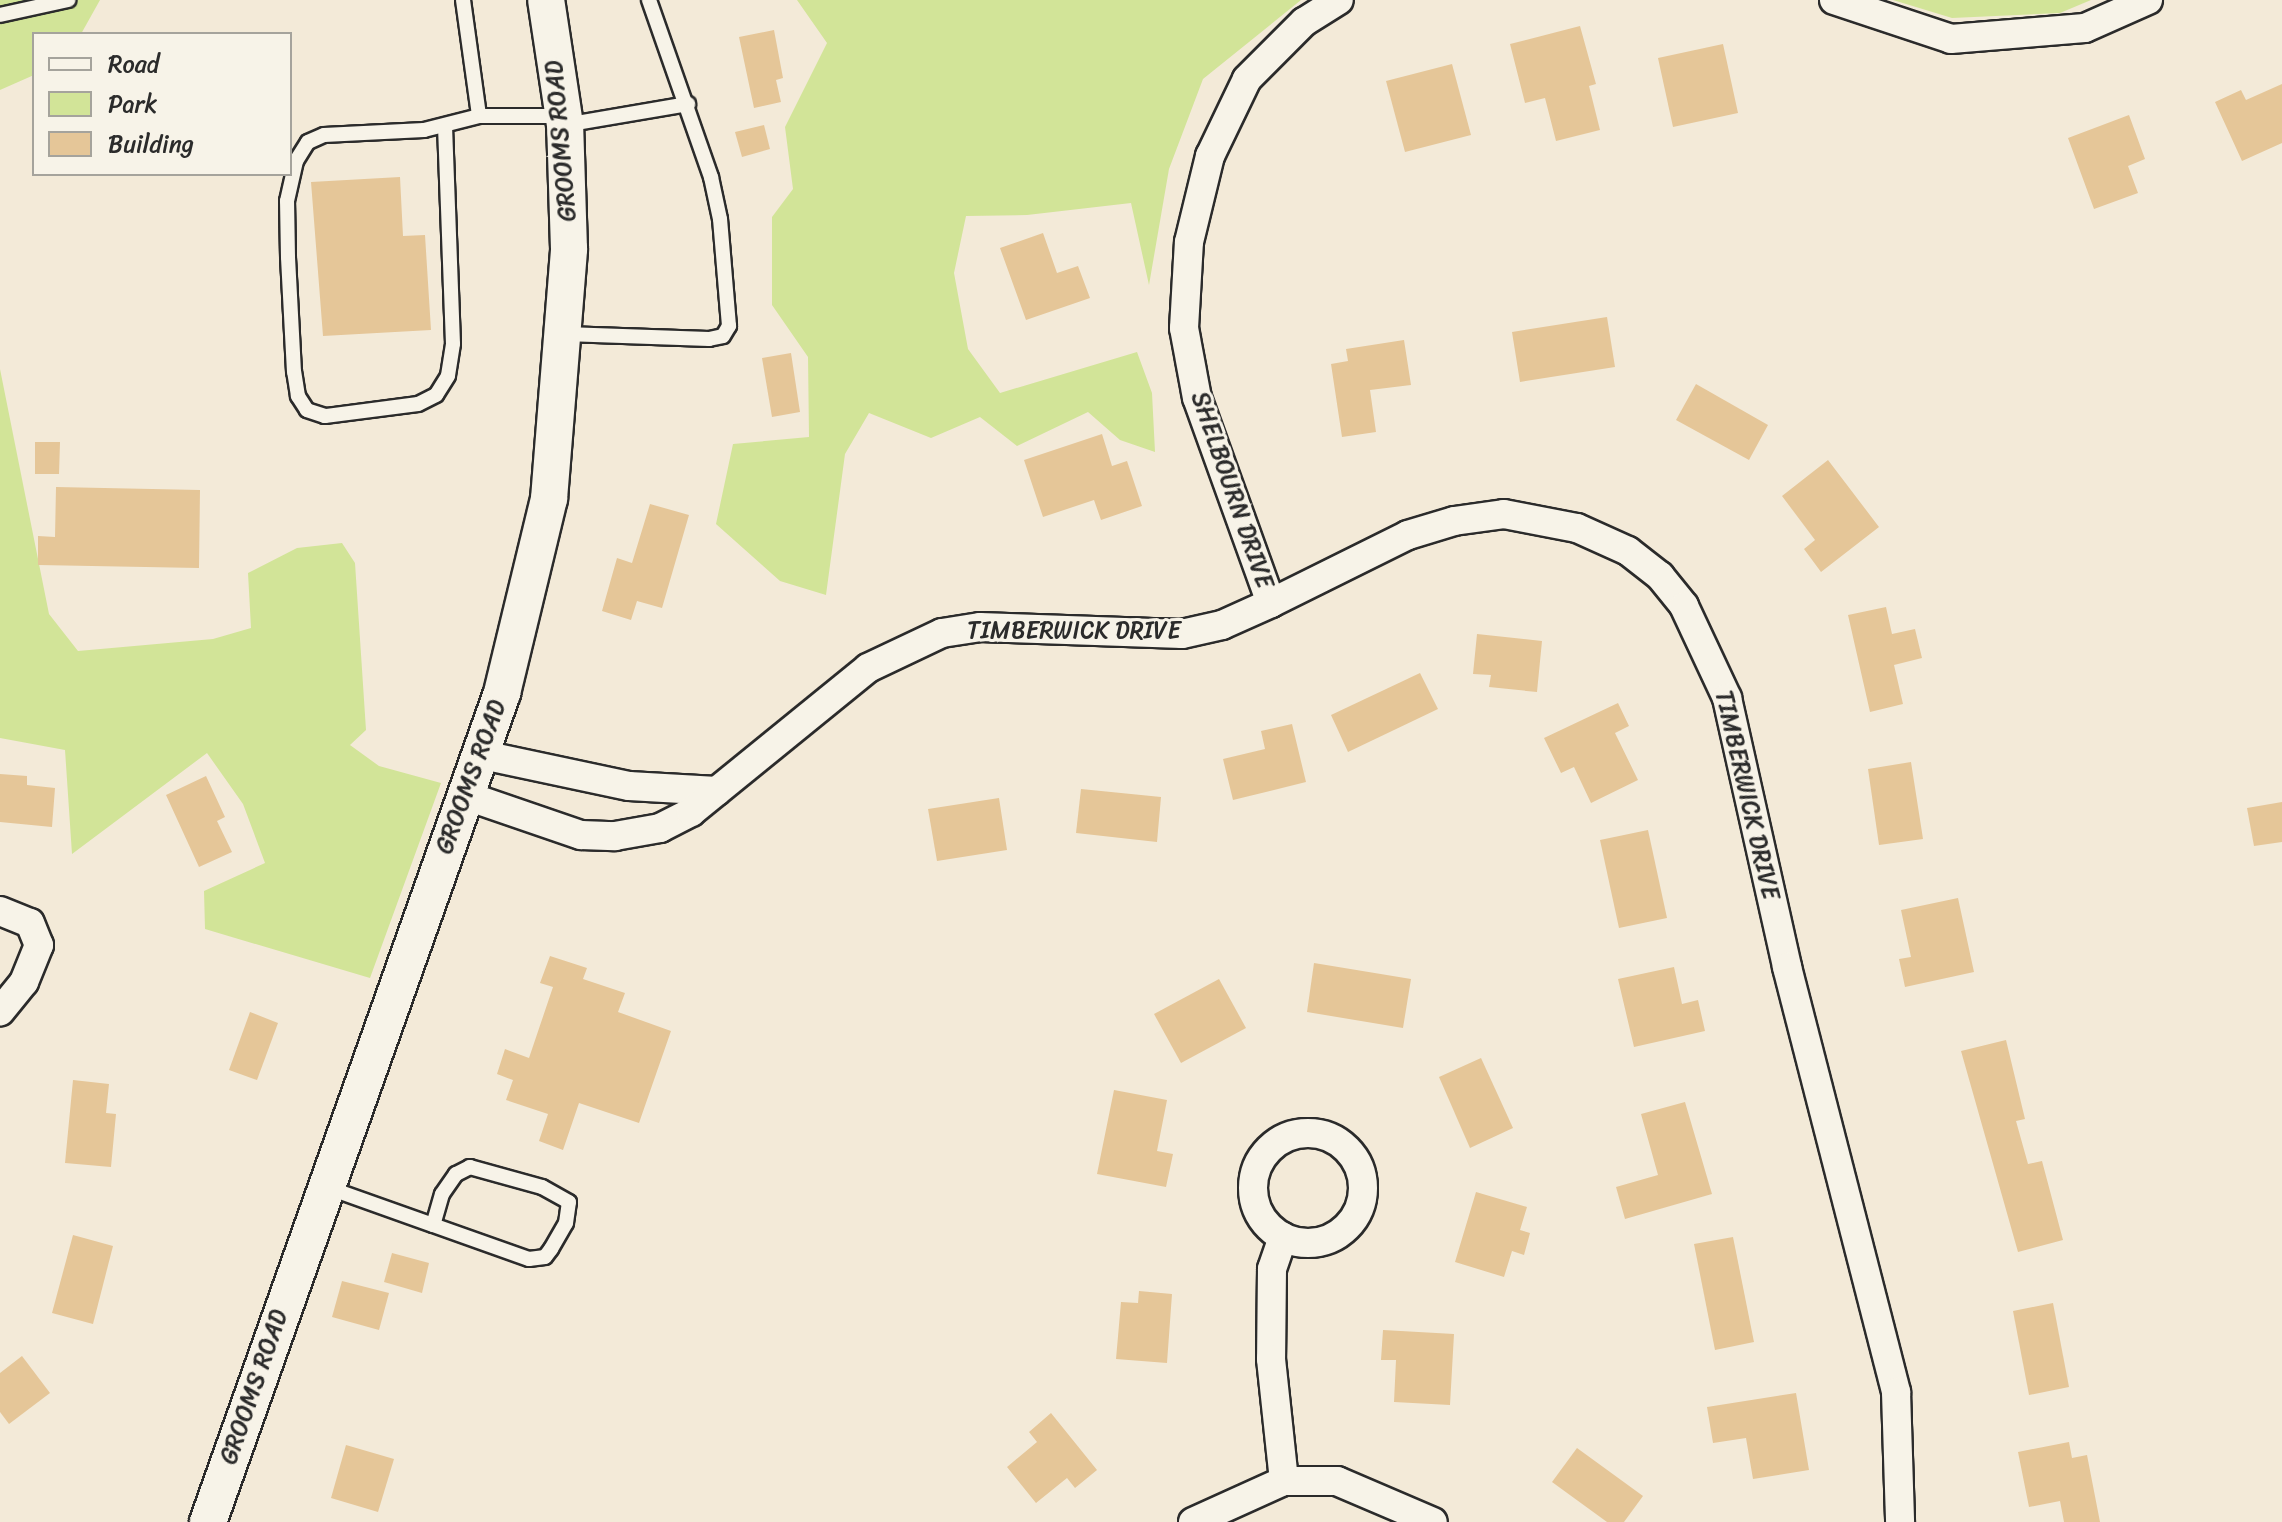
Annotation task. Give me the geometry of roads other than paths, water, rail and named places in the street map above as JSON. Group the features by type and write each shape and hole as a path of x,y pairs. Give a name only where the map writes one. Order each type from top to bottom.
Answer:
{"street":[{"name":"GROOMS ROAD","path":"208,1522 502,693 549,499 565,334 569,249 564,120 546,0"},
{"name":"SHELBOURN DRIVE","path":"1271,603 1197,398 1184,328 1189,242 1210,156 1247,79 1304,22 1339,0"},
{"path":"1834,0 1951,39 2085,28 2148,0"},
{"name":"TIMBERWICK DRIVE","path":"464,795 581,835 615,836 660,828 717,791 868,668 942,633 980,627 1182,634 1222,625 1408,535 1454,521 1504,514 1577,528 1628,551 1660,576 1684,606 1727,698 1787,967 1896,1392 1900,1522"},
{"path":"478,754 629,786 717,791"},
{"path":"0,911 30,923 39,945 24,982 0,1012"},
{"path":"1283,1237 1272,1269 1271,1359 1284,1481"},
{"path":"1193,1522 1284,1481 1337,1481 1433,1522"}],"lane":[{"path":"0,15 68,0"},
{"path":"463,0 479,116"},
{"path":"565,334 709,339 723,336 729,326 720,219 688,104 649,0"},
{"path":"445,126 453,344 448,376 436,395 418,404 325,416 307,410 298,396 294,372 287,201 296,161 308,142 324,135 445,126 479,116 564,120 688,104"},
{"path":"325,1186 433,1225 529,1259 545,1257 566,1223 569,1202 542,1187 470,1167 456,1174 442,1194 433,1225"}]}
